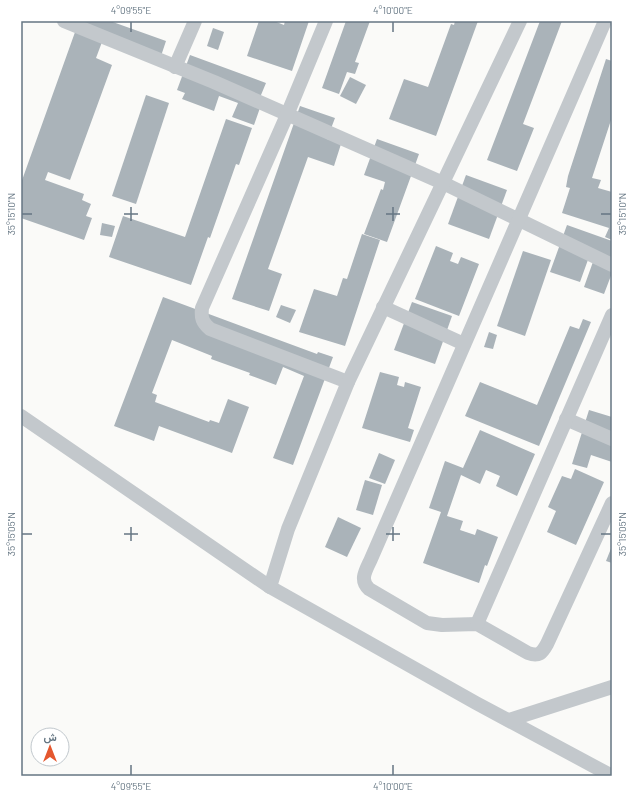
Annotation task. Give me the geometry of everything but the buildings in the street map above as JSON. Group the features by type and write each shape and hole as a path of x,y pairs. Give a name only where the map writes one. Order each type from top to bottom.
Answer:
{"street":[{"path":"64,21 175,67 443,183 612,265"},
{"path":"175,67 195,21"},
{"path":"326,21 287,115 202,308 201,317 210,329 348,382"},
{"path":"270,587 288,529 348,382 520,21"},
{"path":"605,21 363,580 365,586 369,589 427,623 442,625 477,624 528,653 540,655 612,503"},
{"path":"383,307 464,344"},
{"path":"477,624 612,315"},
{"path":"21,416 270,587 509,720 611,774"},
{"path":"566,419 612,439"},
{"path":"509,720 612,687"}]}
